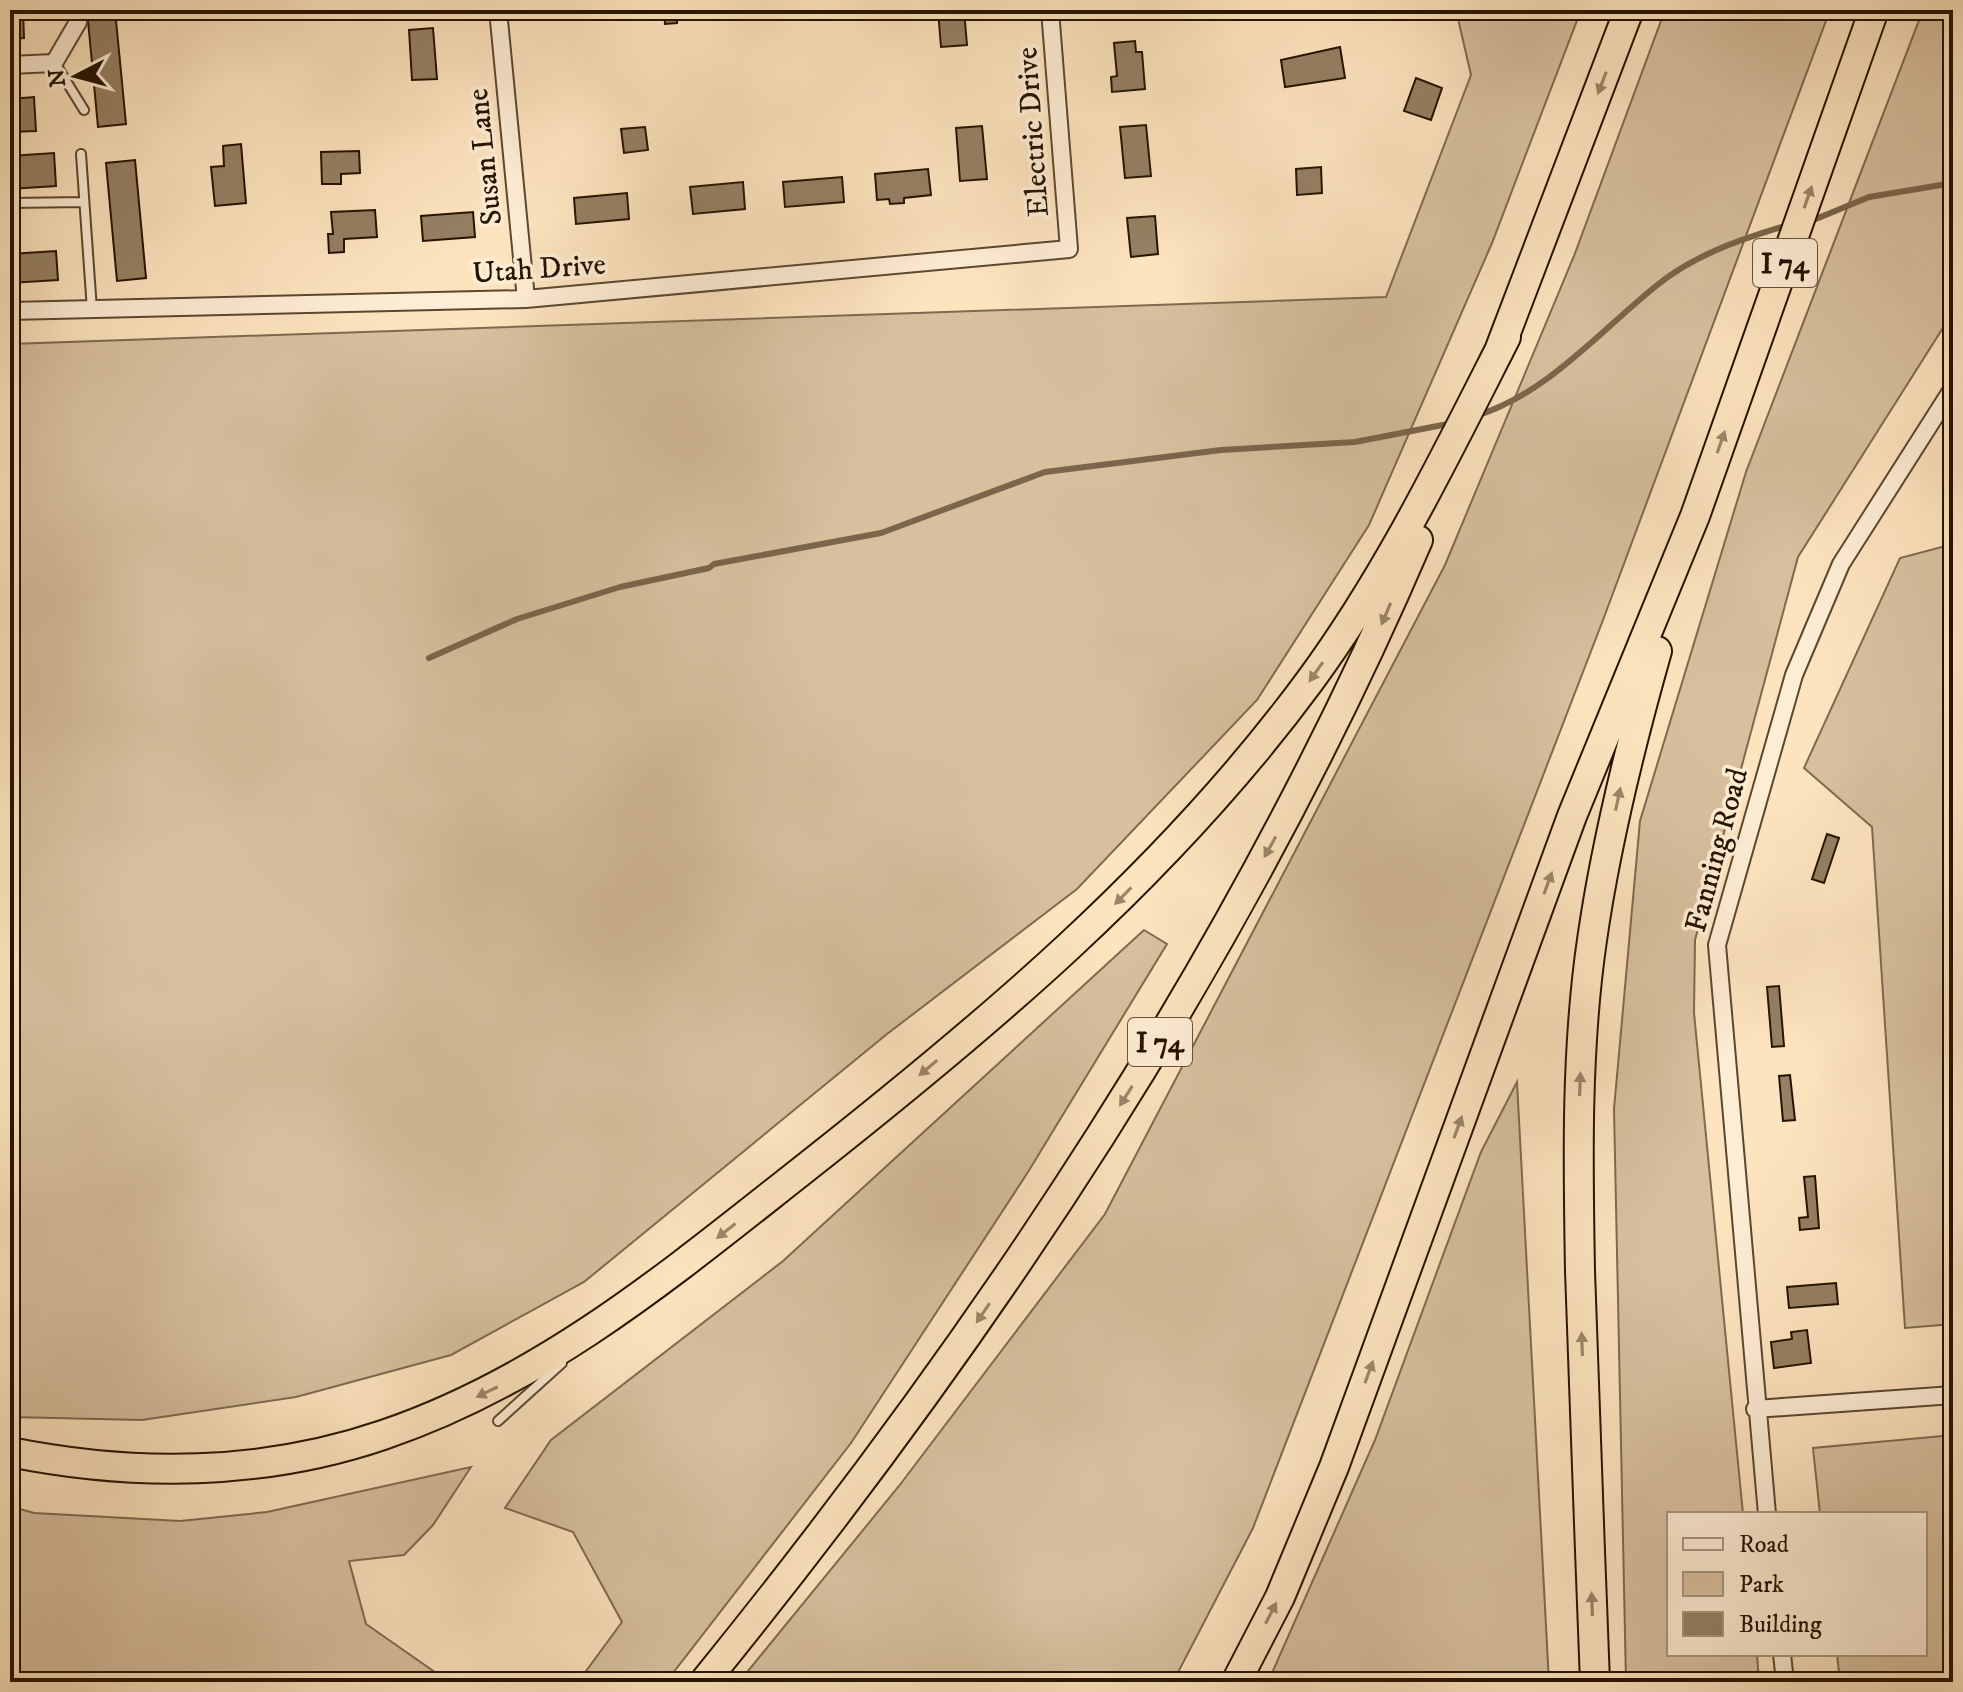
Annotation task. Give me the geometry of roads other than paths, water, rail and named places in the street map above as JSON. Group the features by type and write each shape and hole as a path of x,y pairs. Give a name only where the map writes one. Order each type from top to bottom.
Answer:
{"highway":[{"name":"I 74","path":"704,1682 822,1537 950,1362 1068,1190 1173,1021 1280,830 1373,644 1506,337 1629,10"},
{"name":"I 74","path":"1595,1682 1578,1162 1582,1049 1591,942 1629,749 1695,516 1874,10"},
{"path":"10,1452 75,1464 163,1470 252,1464 331,1450 411,1425 496,1388 610,1319 841,1140 1052,964 1177,840 1256,749 1359,611 1390,559 1506,337"},
{"path":"1236,1682 1280,1597 1334,1467 1572,816 1695,516"}],"street":[{"name":"Susan Lane","path":"498,10 526,299"},
{"name":"Electric Drive","path":"1050,10 1069,249"},
{"path":"10,65 54,63 78,22"},
{"name":"Utah Drive","path":"10,311 526,299 1069,249"},
{"name":"Fanning Road","path":"1767,1512 1755,1409 1717,945 1794,675 1841,564 1953,388"},
{"path":"1755,1409 1953,1395"},
{"path":"1782,1656 1785,1682"}],"lane":[{"path":"54,63 84,110"},
{"path":"81,154 92,310"},
{"path":"10,203 84,202"},
{"path":"498,1421 610,1319"}],"waterway":[{"path":"1811,221 1869,197 1953,183"},
{"path":"1475,416 1501,406 1549,378 1656,286 1687,265 1736,242 1788,225"},
{"path":"429,658 517,619 620,587 709,568 714,564 881,533 1045,472 1221,450 1355,442 1453,423"}]}
